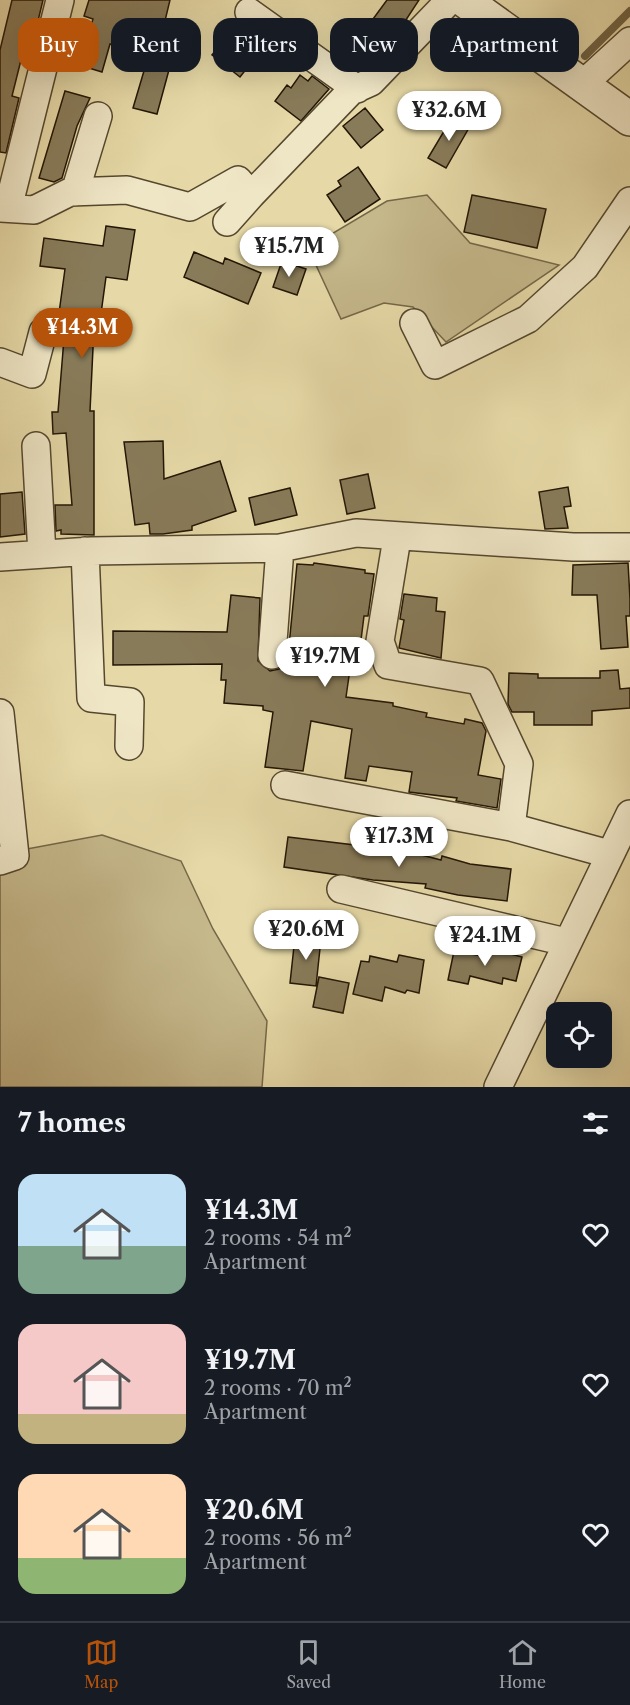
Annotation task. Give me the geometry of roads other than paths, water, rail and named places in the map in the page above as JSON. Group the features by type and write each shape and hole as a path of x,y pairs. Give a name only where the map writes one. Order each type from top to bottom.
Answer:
{"street":[{"path":"60,0 4,208 34,210 75,192 127,190 190,207 238,180 251,195"},
{"path":"227,222 351,91 371,82 465,1 630,119"},
{"path":"249,12 357,89"},
{"path":"583,84 630,41"},
{"path":"75,192 98,116"},
{"path":"414,324 435,365 528,319 585,267 630,201"},
{"path":"0,362 32,374 43,332"},
{"path":"36,446 42,554"},
{"path":"0,557 85,551 280,548 347,534 573,547 630,547"},
{"path":"397,538 380,641 388,665 480,681 519,764 511,827"},
{"path":"272,655 280,548"},
{"path":"85,551 91,698 130,702 129,746"},
{"path":"0,713 2,755 15,856 0,861"},
{"path":"285,785 511,827 609,854"},
{"path":"498,1087 566,942 630,814"},
{"path":"341,890 566,942"}],"waterway":[{"path":"585,56 630,11"}]}
